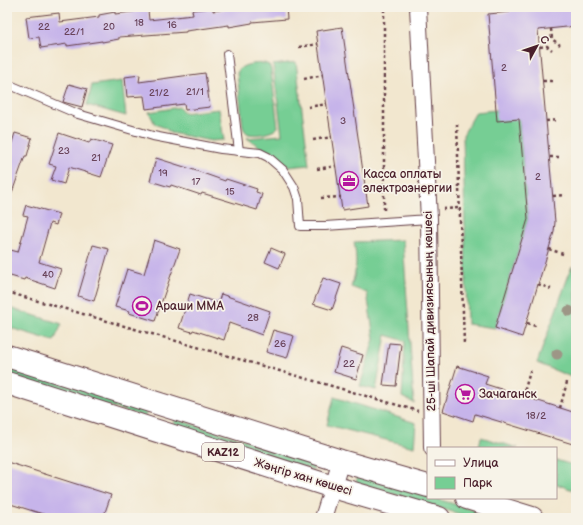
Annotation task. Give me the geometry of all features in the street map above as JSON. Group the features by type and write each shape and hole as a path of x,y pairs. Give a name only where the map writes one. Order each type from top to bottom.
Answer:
{"main road":[{"name":"KAZ12","path":"7,356 341,461 427,486"},
{"name":"Жәңгір хан көшесі","path":"7,383 333,487 439,518"},
{"path":"157,431 164,406"},
{"path":"470,499 532,518"}],"street":[{"name":"25-ші Шапай дивизиясының көшесі","path":"418,7 429,219 432,447"},
{"path":"323,518 341,461"}],"lane":[{"path":"227,54 239,151"},
{"path":"10,86 78,114 153,136 189,144 260,154 268,157 283,170 294,187 298,199 300,226 325,226 429,219"}],"path":[{"path":"384,7 384,222"},
{"path":"551,29 552,39 560,46"},
{"path":"299,47 318,44"},
{"path":"540,47 547,46 552,50"},
{"path":"304,79 323,76"},
{"path":"543,81 553,81"},
{"path":"308,107 327,104"},
{"path":"546,121 557,120"},
{"path":"457,124 464,344"},
{"path":"313,140 332,137"},
{"path":"550,157 561,157"},
{"path":"317,169 336,166"},
{"path":"553,196 565,196"},
{"path":"321,198 340,197"},
{"path":"549,249 563,254"},
{"path":"538,284 551,289"},
{"path":"7,292 431,415"},
{"path":"527,323 538,327"},
{"path":"523,396 531,368"},
{"path":"560,408 567,382"}],"green space":[{"path":"296,62 309,165 289,167 247,138 282,135 273,65"},
{"path":"264,63 269,65 271,69 278,127 265,134 249,134 243,127 237,73 242,67"},
{"path":"122,81 126,116 87,105 92,85"},
{"path":"180,107 183,113 219,109 224,140 211,141 171,133 165,128 155,124 149,112"},
{"path":"496,110 519,119 528,219 495,328 467,324 463,135 476,112"},
{"path":"403,240 414,403 402,397 405,341 386,335 376,390 360,386 374,339 367,293 351,287 356,265 354,242"},
{"path":"572,266 576,281 576,379 537,363"},
{"path":"7,307 62,324 54,341 7,327"},
{"path":"7,366 147,409 145,417 7,375"},
{"path":"334,397 416,423 414,447 327,425"},
{"path":"175,419 315,461 313,470 173,427"},
{"path":"481,437 515,447 479,447"},
{"path":"557,460 576,466 576,491 557,484"},
{"path":"358,475 427,496 427,499 437,499 501,518 473,518 356,483"}],"building":[{"path":"238,7 286,7 287,19 252,22 229,27 229,25 186,32 119,37 119,39 102,42 67,46 67,44 41,48 39,37 29,38 26,17 59,13 60,22 99,17 99,15 115,12 115,14 148,10 149,20 193,15 192,10 213,8 213,11"},
{"path":"509,7 576,7 576,26 538,30 555,222 554,232 522,337 495,328 528,219 519,119 497,121 496,110 488,14 510,12"},
{"path":"342,27 368,206 342,210 316,31"},
{"path":"205,73 210,107 185,110 184,104 146,109 144,96 127,97 125,77 140,75 139,82"},
{"path":"69,84 87,89 82,107 63,102"},
{"path":"15,133 32,138 27,156 25,156 9,201 7,201 7,148 10,149"},
{"path":"59,133 89,143 91,139 112,145 101,177 69,167 64,184 51,180 56,166 49,164"},
{"path":"156,158 225,181 226,179 257,189 256,192 262,194 257,210 202,193 201,195 171,185 170,187 150,181"},
{"path":"26,205 59,214 56,225 50,223 39,262 61,269 55,288 25,278 24,280 7,275 7,249 18,252 28,216 23,215"},
{"path":"154,240 180,249 155,321 115,307 127,269 144,274"},
{"path":"93,245 109,249 94,301 78,296"},
{"path":"271,248 285,254 279,268 265,262"},
{"path":"323,278 341,284 332,310 313,304"},
{"path":"190,294 218,303 221,294 270,311 262,335 229,323 224,340 193,330 192,332 179,328"},
{"path":"273,330 294,336 287,358 266,352"},
{"path":"389,343 401,344 396,386 383,385"},
{"path":"341,348 363,355 356,379 334,372"},
{"path":"457,366 488,376 485,384 576,413 576,445 475,414 473,421 443,411"},
{"path":"7,462 111,495 103,518 56,518 7,503"}],"place":[{"name":"Касса оплаты электроэнергии","path":"349,181"},
{"name":"Араши ММА","path":"142,306"},
{"name":"Зачаганск","path":"465,394"}]}
